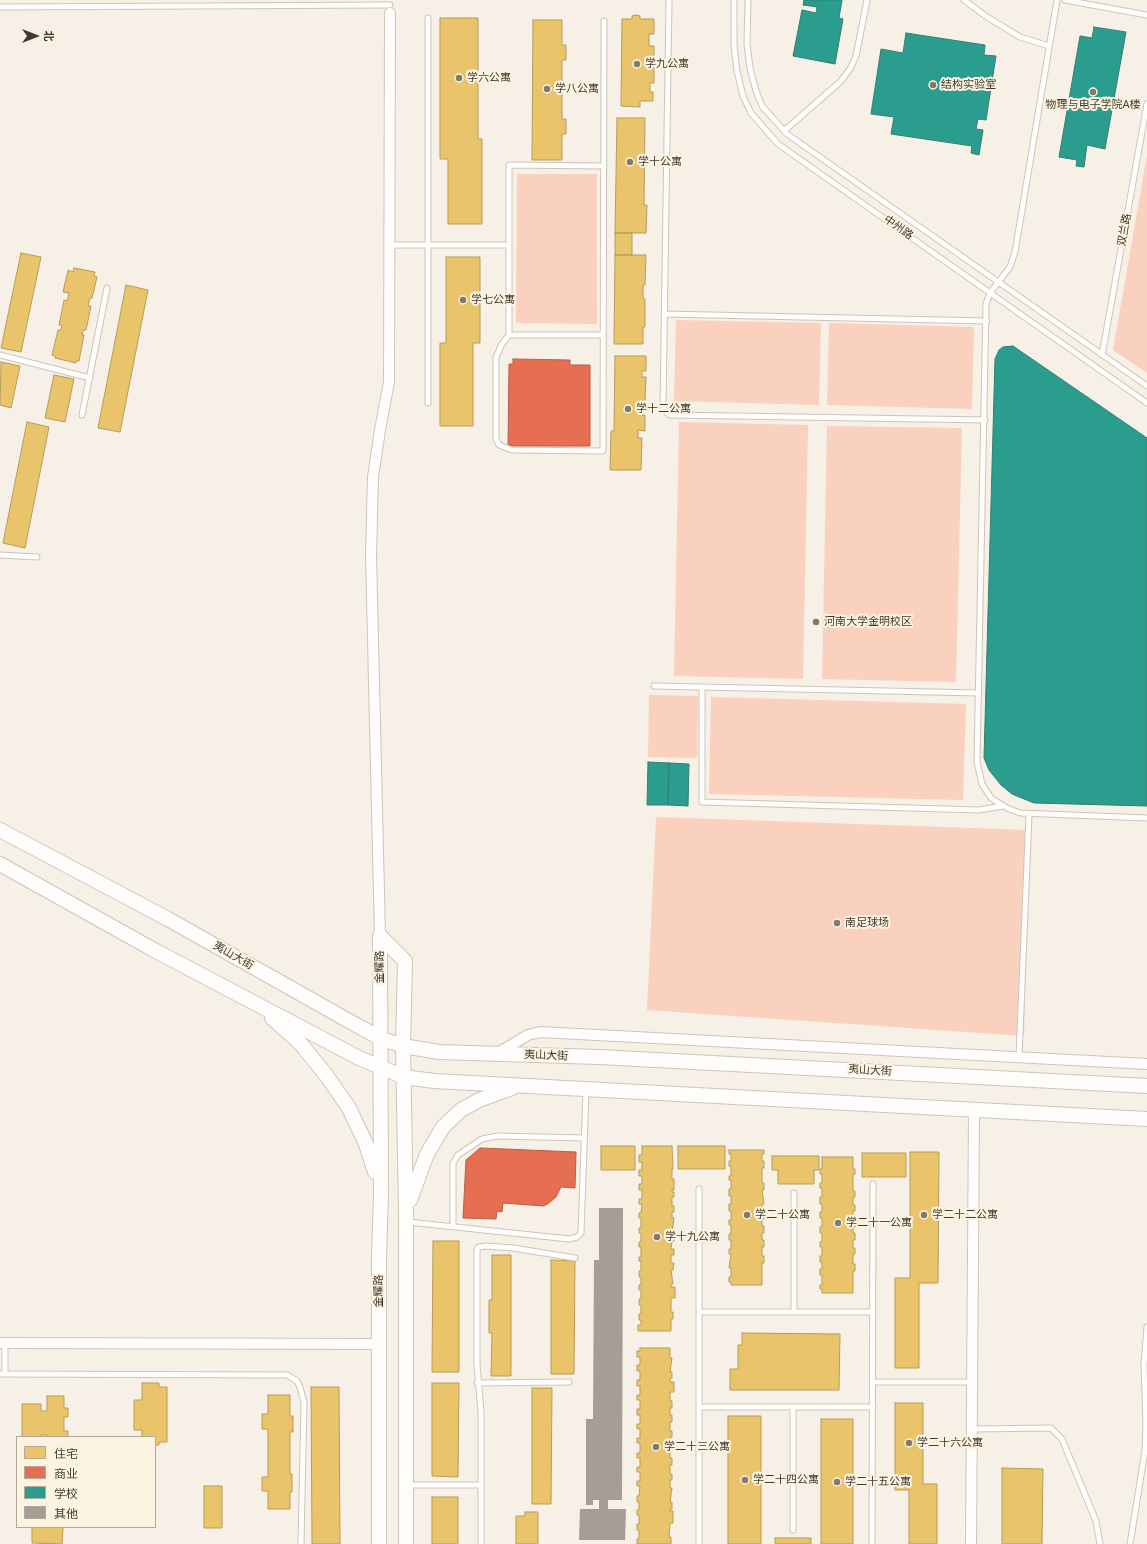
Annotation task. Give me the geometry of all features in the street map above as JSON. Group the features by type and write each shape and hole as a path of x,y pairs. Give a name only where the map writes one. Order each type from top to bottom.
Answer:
{"main road":[{"name":"夷山大街","path":"0,830 168,919 349,1022 380,1038 403,1046 439,1052 599,1057 1147,1086"},
{"path":"0,864 154,950 379,1067 404,1078 434,1082 1147,1119"},
{"name":"金耀路","path":"379,1544 380,936"},
{"name":"金耀路","path":"380,936 405,961 403,1046 406,1218 406,1544"},
{"path":"256,1004 301,1044 326,1075 349,1108 373,1162 380,1194"},
{"path":"406,1218 414,1188 426,1154 443,1127 462,1110 479,1100 519,1086"}],"street":[{"path":"380,936 371,555 373,477 389,382 390,6"},
{"path":"496,1054 528,1035 540,1032 1147,1064"},
{"path":"971,1544 974,1110"},
{"path":"2,1343 379,1344"}],"lane":[{"path":"669,0 663,407 666,412 670,415 985,420"},
{"name":"中州路","path":"734,0 734,45 737,71 743,96 751,113 778,144 1147,403"},
{"name":"中州路","path":"748,0 748,44 750,68 756,91 762,106 784,131 1147,386"},
{"path":"784,131 840,82 850,70 856,56 867,0"},
{"path":"964,0 1020,37 1049,46"},
{"path":"1057,0 1015,252 1010,267 990,293 986,304 985,420 977,762 982,784 991,798 1003,806 1020,813 1147,818"},
{"path":"1065,0 1147,15"},
{"path":"0,6 194,3 390,6"},
{"path":"428,18 428,403"},
{"path":"604,22 604,166 603,450 512,450 505,448 499,445 496,439 496,357 509,334 509,165 604,166"},
{"name":"双兰路","path":"1102,355 1147,104"},
{"path":"390,245 509,245"},
{"path":"82,415 107,288"},
{"path":"665,314 986,321"},
{"path":"509,334 603,335"},
{"path":"0,355 90,378"},
{"path":"0,555 37,557"},
{"path":"654,686 979,694"},
{"path":"702,687 702,802 979,810 1003,806"},
{"path":"1019,1057 1029,814"},
{"path":"406,1218 453,1226 569,1239 577,1237 581,1233 586,1090"},
{"path":"453,1226 453,1163 458,1155 482,1139 497,1136 584,1138"},
{"path":"872,1544 873,1184"},
{"path":"699,1190 699,1544"},
{"path":"794,1194 794,1312"},
{"path":"481,1544 481,1412 477,1383 476,1250 479,1247 486,1246 513,1248 575,1258"},
{"path":"699,1312 873,1312"},
{"path":"1130,1544 1145,1450 1146,1424 1144,1365 1147,1328"},
{"path":"2,1343 2,1374 287,1375 297,1381 304,1403 301,1544"},
{"path":"477,1383 568,1382"},
{"path":"873,1382 972,1382"},
{"path":"699,1407 873,1407"},
{"path":"793,1407 793,1530"},
{"path":"972,1429 1051,1428 1062,1439 1096,1521 1100,1544"},
{"path":"406,1485 480,1485"}],"shaded area":[{"path":"1147,155 1147,373 1113,350"},
{"path":"517,174 597,174 597,324 516,323"},
{"path":"676,320 821,323 819,405 674,401"},
{"path":"829,323 974,327 972,409 827,405"},
{"path":"679,422 808,425 803,679 674,676"},
{"path":"827,426 962,428 956,682 822,679"},
{"path":"649,695 698,696 697,758 648,757"},
{"path":"711,697 966,704 963,800 709,794"},
{"path":"656,817 1029,830 1024,1036 647,1010"}],"building: 住宅":[{"name":"学九公寓","path":"632,16 640,16 640,19 654,19 654,34 649,34 649,46 654,46 654,83 650,83 650,92 653,92 653,101 640,101 640,107 621,106 622,19 632,19"},
{"name":"学六公寓","path":"440,18 478,18 478,139 482,139 482,224 448,224 448,159 440,159"},
{"name":"学八公寓","path":"533,20 562,20 562,45 566,45 566,60 562,60 562,119 566,119 566,134 562,134 562,160 532,160"},
{"name":"学十公寓","path":"617,118 645,118 644,205 647,205 646,233 615,233"},
{"path":"615,233 632,233 632,255 615,255"},
{"path":"21,253 41,257 21,352 1,348"},
{"path":"615,255 646,255 645,285 643,285 643,299 645,299 645,327 643,327 643,344 614,344"},
{"name":"学七公寓","path":"446,257 480,257 480,343 473,343 473,426 440,426 440,343 446,343"},
{"path":"74,268 95,272 94,276 97,277 92,298 90,298 88,306 91,306 86,330 83,330 82,335 84,335 79,361 76,361 76,363 55,358 55,356 52,355 58,330 61,330 62,325 59,325 64,300 67,301 69,293 63,292 68,270 73,272"},
{"path":"126,285 148,290 120,432 98,428"},
{"name":"学十二公寓","path":"615,356 646,356 646,371 642,371 642,377 646,377 645,403 643,403 642,415 645,415 645,431 638,430 638,438 642,438 641,470 610,470 611,431 614,431"},
{"path":"1,362 20,366 11,408 0,405"},
{"path":"54,375 74,379 65,422 45,418"},
{"path":"27,422 49,427 25,548 3,543"},
{"path":"601,1146 635,1146 635,1170 601,1170"},
{"name":"学十九公寓","path":"642,1146 672,1146 672,1179 674,1179 674,1190 672,1190 672,1192 674,1192 674,1197 672,1197 672,1206 674,1206 674,1212 672,1212 672,1218 674,1218 672,1233 674,1233 674,1241 672,1241 671,1249 674,1249 674,1255 671,1255 671,1263 674,1263 673,1270 671,1270 673,1284 671,1284 671,1287 675,1287 675,1298 671,1298 671,1312 673,1312 673,1319 671,1319 671,1331 638,1331 638,1325 641,1325 641,1320 639,1320 639,1314 641,1314 639,1299 641,1299 641,1290 639,1290 639,1285 641,1285 641,1277 639,1277 639,1271 641,1271 641,1261 639,1261 639,1257 641,1257 641,1247 639,1247 639,1242 641,1242 641,1233 639,1233 639,1228 641,1228 641,1218 639,1218 639,1213 641,1213 642,1204 639,1204 639,1199 642,1199 642,1190 639,1190 639,1184 642,1184 642,1176 639,1176 639,1170 642,1170 642,1162 639,1162 639,1155 642,1155"},
{"path":"678,1146 725,1146 725,1169 678,1169"},
{"name":"学二十公寓","path":"729,1150 764,1150 764,1154 762,1154 762,1161 764,1161 764,1168 762,1168 762,1183 764,1183 764,1190 762,1190 764,1204 762,1204 762,1212 764,1212 764,1219 762,1219 762,1226 764,1226 764,1233 762,1233 762,1240 764,1240 764,1247 762,1247 762,1256 764,1256 764,1263 762,1263 762,1285 731,1285 731,1282 729,1282 729,1277 731,1277 731,1268 729,1268 731,1254 729,1254 729,1249 731,1249 731,1240 729,1240 729,1234 731,1234 731,1225 729,1225 729,1220 731,1220 731,1211 729,1211 729,1204 731,1204 731,1196 729,1196 729,1189 731,1189 731,1180 729,1180 729,1176 731,1176 731,1166 729,1166 729,1161 731,1161 731,1154 729,1154"},
{"name":"学二十二公寓","path":"910,1152 939,1152 938,1283 919,1283 919,1368 895,1368 895,1278 910,1278"},
{"path":"862,1153 906,1153 906,1177 862,1177"},
{"path":"772,1156 819,1156 819,1170 814,1170 814,1184 778,1184 778,1170 772,1170"},
{"name":"学二十一公寓","path":"822,1157 853,1157 853,1169 855,1169 855,1174 853,1174 853,1191 855,1191 855,1197 853,1197 853,1205 855,1205 855,1211 853,1211 853,1219 855,1219 855,1227 853,1227 853,1233 855,1233 855,1240 853,1240 853,1248 855,1248 855,1254 853,1254 853,1264 855,1264 855,1271 853,1271 853,1293 822,1293 822,1289 820,1289 820,1285 822,1285 822,1275 820,1275 820,1269 822,1269 822,1262 820,1262 820,1256 822,1256 822,1247 820,1247 820,1242 822,1242 822,1233 820,1233 820,1227 822,1227 822,1218 820,1218 820,1212 822,1212 822,1204 820,1204 820,1197 822,1197 822,1188 820,1188 820,1183 822,1183 822,1174 820,1174 820,1169 822,1169"},
{"path":"433,1241 459,1241 459,1372 432,1372"},
{"path":"492,1255 511,1255 511,1376 491,1376 492,1333 489,1333 489,1300 492,1300"},
{"path":"551,1260 575,1261 574,1374 551,1374"},
{"path":"742,1333 840,1334 839,1390 730,1390 730,1369 738,1369 738,1345 742,1345"},
{"name":"学二十三公寓","path":"640,1348 670,1348 670,1358 672,1358 670,1372 672,1372 672,1378 670,1378 670,1382 674,1382 674,1392 670,1392 672,1408 670,1408 670,1415 672,1415 672,1422 670,1422 670,1431 672,1431 672,1437 670,1437 670,1443 672,1443 672,1451 670,1451 670,1458 672,1458 672,1465 670,1465 670,1474 672,1474 672,1480 670,1480 670,1488 672,1488 670,1502 672,1502 672,1509 670,1509 670,1511 673,1511 673,1523 670,1523 669,1537 671,1537 671,1544 637,1544 637,1539 639,1539 637,1524 639,1524 639,1515 637,1515 637,1510 639,1510 639,1502 637,1502 637,1496 639,1496 640,1486 637,1486 637,1481 640,1481 640,1472 637,1472 637,1467 640,1467 640,1458 637,1458 637,1453 640,1453 640,1443 637,1443 637,1438 640,1438 640,1429 637,1429 637,1424 640,1424 640,1415 637,1415 637,1409 640,1409 640,1400 637,1400 637,1395 640,1395 640,1386 637,1386 637,1380 640,1380 640,1371 637,1371 637,1365 640,1365 640,1357 637,1357 637,1351 640,1351"},
{"path":"142,1383 159,1383 159,1387 167,1387 167,1442 159,1442 159,1445 156,1445 156,1436 142,1436 142,1430 134,1430 134,1400 142,1400"},
{"path":"432,1383 459,1383 458,1477 432,1476"},
{"path":"311,1387 339,1387 340,1544 312,1544"},
{"path":"532,1388 552,1388 551,1504 532,1504"},
{"path":"268,1395 290,1395 290,1416 293,1416 293,1432 290,1432 290,1474 292,1474 292,1492 290,1492 290,1509 268,1509 268,1491 262,1491 262,1477 268,1477 268,1429 262,1429 262,1414 268,1414"},
{"path":"47,1396 64,1396 64,1408 68,1408 68,1417 64,1417 64,1431 68,1431 68,1436 22,1436 22,1404 41,1404 41,1411 47,1411"},
{"name":"学二十六公寓","path":"895,1403 923,1403 923,1484 937,1484 937,1544 909,1544 909,1490 895,1490"},
{"name":"学二十四公寓","path":"728,1416 761,1416 761,1544 728,1544"},
{"name":"学二十五公寓","path":"821,1419 853,1419 853,1544 821,1544"},
{"path":"1002,1468 1043,1469 1042,1544 1002,1544"},
{"path":"204,1486 222,1486 222,1528 204,1528"},
{"path":"432,1497 458,1497 458,1544 432,1544"},
{"path":"525,1512 538,1512 538,1544 516,1544 516,1516 525,1516"},
{"path":"32,1528 63,1528 62,1544 32,1543"},
{"path":"775,1538 811,1538 811,1544 775,1544"}],"building: 商业":[{"path":"513,359 570,360 570,365 590,365 590,446 508,446 509,364 513,364"},
{"path":"480,1148 576,1152 575,1188 561,1187 556,1197 544,1206 503,1203 502,1212 497,1211 496,1219 463,1218 466,1160"}],"building: 学校":[{"path":"804,0 842,0 839,18 843,19 835,64 793,56 802,10 816,13 817,7 803,5"},
{"name":"物理与电子学院A楼","path":"1094,27 1126,32 1105,149 1087,145 1084,167 1076,166 1077,160 1059,157 1080,36 1092,38"},
{"name":"结构实验室","path":"906,33 985,45 984,55 996,56 986,120 978,119 976,129 983,130 979,155 971,153 972,146 891,134 894,117 871,114 881,49 903,53"},
{"path":"1013,346 1147,438 1147,806 1034,803 1012,794 1001,785 989,770 984,758 995,359 999,350 1003,347"},
{"path":"648,762 669,763 668,805 647,805"},
{"path":"669,763 689,764 688,806 668,805"}],"building: 其他":[{"path":"599,1208 623,1208 622,1500 608,1500 608,1509 626,1509 625,1540 579,1540 580,1509 599,1509 599,1500 593,1500 593,1505 586,1505 586,1419 593,1419 594,1260 599,1260"}],"place":[{"name":"学九公寓","path":"637,64"},
{"name":"学六公寓","path":"459,78"},
{"name":"结构实验室","path":"933,85"},
{"name":"学八公寓","path":"547,89"},
{"name":"物理与电子学院A楼","path":"1093,92"},
{"name":"学十公寓","path":"630,162"},
{"name":"学七公寓","path":"463,300"},
{"name":"学十二公寓","path":"628,409"},
{"name":"河南大学金明校区","path":"816,622"},
{"name":"南足球场","path":"837,923"},
{"name":"学二十公寓","path":"747,1215"},
{"name":"学二十二公寓","path":"924,1215"},
{"name":"学二十一公寓","path":"838,1223"},
{"name":"学十九公寓","path":"657,1237"},
{"name":"学二十六公寓","path":"909,1443"},
{"name":"学二十三公寓","path":"656,1447"},
{"name":"学二十四公寓","path":"745,1480"},
{"name":"学二十五公寓","path":"837,1482"}]}
